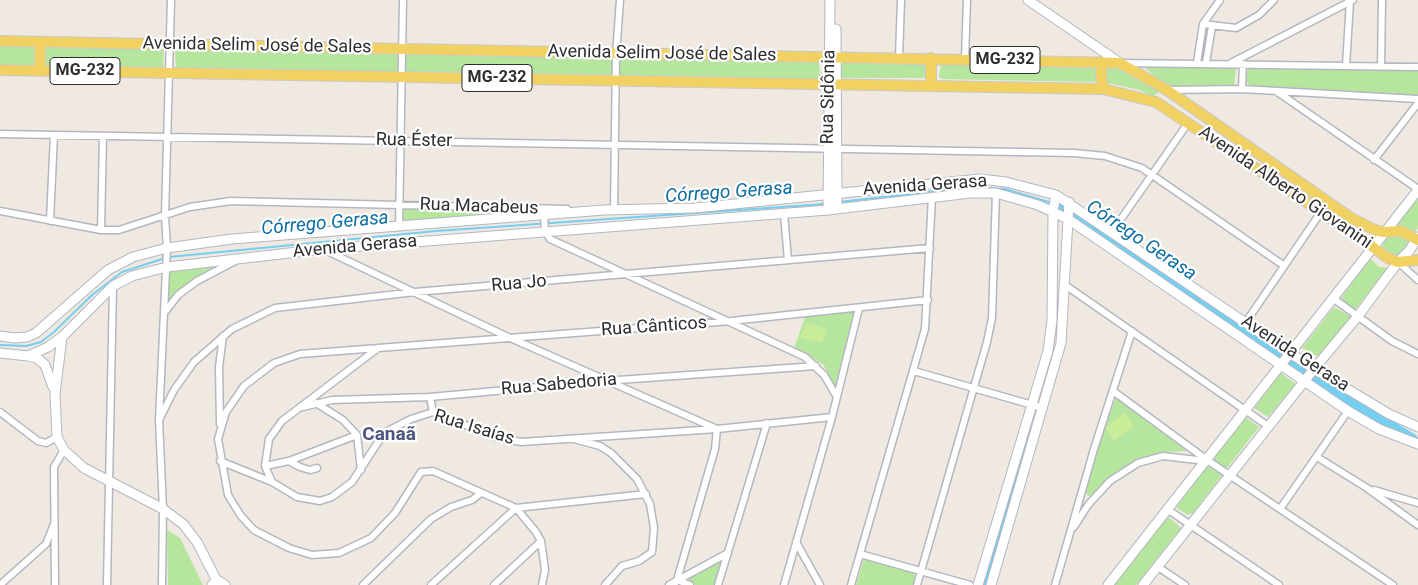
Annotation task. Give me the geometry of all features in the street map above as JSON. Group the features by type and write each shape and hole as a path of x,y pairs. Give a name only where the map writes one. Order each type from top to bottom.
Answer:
{"main road":[{"name":"Rua Sidônia","path":"830,0 832,201"},
{"name":"Rua Sidônia","path":"832,57 836,0"},
{"path":"1028,0 1120,63"},
{"name":"Avenida Selim José de Sales","path":"0,41 1102,62 1120,63 1167,90"},
{"path":"40,42 40,70"},
{"path":"931,58 931,85"},
{"path":"1102,62 1101,76 1103,89"},
{"name":"Avenida Selim José de Sales","path":"0,70 169,71 1103,89 1156,102"},
{"path":"1156,102 1167,90"},
{"name":"Avenida Alberto Giovanini","path":"1167,90 1351,218 1367,227 1384,232 1400,231 1417,239"},
{"name":"Avenida Alberto Giovanini","path":"1156,102 1388,258 1398,262"},
{"path":"1227,148 1234,138"},
{"name":"Avenida Gerasa","path":"28,356 62,337 112,286 132,276 166,264 544,229 784,214 832,201 980,179 1006,182 1054,204 1309,374 1418,427"},
{"path":"1108,585 1418,190"},
{"name":"Avenida Gerasa","path":"0,336 27,337 36,333 46,327 108,270 133,257 232,239 604,210 695,208 932,197 970,193 996,193 1054,204"},
{"path":"978,585 1038,406 1061,343 1068,212 1054,204 1052,321 1048,351 1038,406 991,585"},
{"name":"Avenida Gerasa","path":"1068,212 1112,232 1246,322 1285,358 1309,374 1348,411 1379,429 1418,444"},
{"path":"1143,585 1229,474 1358,316 1398,262 1410,251 1417,239"},
{"path":"1398,262 1418,260"},
{"path":"62,337 58,357 55,394 57,437 64,450 84,468 163,509 183,524 197,542 221,584"},
{"path":"0,353 37,358 45,365 49,372 55,394"},
{"path":"45,365 48,358 58,357"}],"street":[{"path":"162,585 163,509 159,420 167,250 165,216 171,0"},
{"path":"399,227 403,0"},
{"path":"614,210 616,54 620,0"},
{"path":"899,58 901,0"},
{"path":"965,58 966,0"},
{"path":"1197,63 1203,24 1220,0"},
{"path":"1203,24 1236,28 1246,24 1274,0"},
{"path":"1381,66 1382,0"},
{"path":"1346,66 1351,1"},
{"path":"1230,64 1351,1"},
{"path":"1206,63 1212,26"},
{"path":"1120,63 1418,67"},
{"path":"1242,64 1242,89"},
{"path":"1167,90 1242,89 1418,99"},
{"path":"1274,91 1418,190"},
{"path":"1374,160 1418,103"},
{"path":"1112,232 1188,123"},
{"name":"Rua Éster","path":"0,134 1074,152 1121,160 1152,175 1283,265"},
{"path":"50,221 54,136"},
{"path":"101,230 103,137"},
{"path":"917,585 974,388 992,318 996,193"},
{"path":"851,585 925,329 932,197"},
{"name":"Rua Macabeus","path":"0,212 101,230 119,230 190,207 232,202 604,210"},
{"path":"1246,322 1283,265 1321,212"},
{"path":"784,214 788,260"},
{"path":"544,216 544,229 550,239 731,321 804,358 816,366 837,397"},
{"name":"Rua Jo","path":"159,420 174,390 194,362 223,336 246,320 275,308 415,292 930,248"},
{"path":"324,249 508,338 717,429 715,449 676,582"},
{"path":"164,313 178,295 197,281 246,257"},
{"path":"1398,262 1418,280"},
{"path":"1065,285 1268,426"},
{"path":"107,585 111,482 112,286"},
{"path":"1334,299 1392,340 1418,354"},
{"name":"Rua Cânticos","path":"220,427 226,412 244,386 274,363 300,354 731,321 928,300"},
{"path":"784,585 832,417 859,308"},
{"path":"1055,585 1132,331"},
{"path":"223,336 219,375 220,427 218,438 220,460 228,495 241,516 254,530 289,548 312,555 340,553 371,538 395,513 421,472 433,471 516,508 541,541 546,570 542,585"},
{"path":"272,482 265,466 269,439 282,421 303,407 378,347"},
{"name":"Rua Sabedoria","path":"303,407 332,400 430,397 604,381 816,366"},
{"path":"914,371 1038,406"},
{"path":"1113,390 1207,460 1393,585"},
{"path":"430,397 433,412"},
{"path":"316,403 344,420 357,435 361,472"},
{"path":"1280,509 1348,411"},
{"path":"0,412 38,441 46,443 57,437"},
{"name":"Rua Isaías","path":"220,460 272,482 297,497 320,501 343,491 361,472 384,433 411,419 433,412 495,437 521,442 717,429 832,417"},
{"path":"718,585 766,423"},
{"path":"265,466 289,461 357,435"},
{"path":"563,438 593,444 611,454 637,480 646,494 654,528 652,552 639,561 622,566 605,585"},
{"path":"55,585 54,467 64,450"},
{"path":"1069,534 1088,505 1110,481 1138,463 1163,456 1207,460"},
{"path":"1317,457 1367,488 1418,525"},
{"path":"289,461 300,468 317,468"},
{"path":"1367,488 1418,503"},
{"path":"365,584 431,519 451,507 472,500 481,493"},
{"path":"431,585 516,508 646,494"},
{"path":"1080,499 1088,505"},
{"path":"1167,509 1279,585"},
{"path":"0,585 46,544 55,520"},
{"path":"494,585 541,541"},
{"path":"796,542 820,585"},
{"path":"669,585 728,553"},
{"path":"860,554 970,585"},
{"path":"1158,567 1185,585"},
{"path":"676,582 690,585"}],"green space":[{"path":"0,45 36,46 35,66 0,66"},
{"path":"44,45 164,48 163,68 45,66"},
{"path":"175,48 397,54 398,73 176,68"},
{"path":"405,53 613,57 613,77 406,73"},
{"path":"619,57 819,62 820,80 619,77"},
{"path":"842,62 923,63 927,67 926,76 924,78 843,78 840,76"},
{"path":"941,64 1094,65 1098,71 1095,82 942,79 939,77"},
{"path":"1143,66 1236,69 1234,86 1168,88"},
{"path":"1106,67 1121,68 1157,89 1158,93 1152,96 1140,90 1108,83 1106,81"},
{"path":"1248,69 1418,71 1418,96 1256,88 1249,86 1246,80"},
{"path":"1418,197 1418,228 1415,232 1396,224"},
{"path":"403,208 568,211 403,223"},
{"path":"1394,233 1408,238 1410,243 1409,248 1398,257 1393,257 1382,246 1388,235"},
{"path":"1369,257 1379,267 1388,268 1354,311 1340,300"},
{"path":"231,260 204,272 176,292 166,305 169,269"},
{"path":"1334,307 1351,317 1322,354 1317,356 1302,348"},
{"path":"856,310 836,388 823,364 794,348 806,315"},
{"path":"806,323 827,329 822,343 800,338"},
{"path":"1281,373 1296,384 1268,417 1254,408"},
{"path":"1116,398 1187,451 1166,452 1136,459 1118,471 1095,495 1088,496 1085,491 1096,449"},
{"path":"1125,413 1134,426 1114,441 1105,427"},
{"path":"1245,417 1259,427 1228,467 1224,467 1213,459"},
{"path":"1207,466 1222,475 1193,513 1188,515 1176,507"},
{"path":"1167,516 1181,528 1136,585 1114,585"},
{"path":"167,530 180,538 203,585 168,585"},
{"path":"725,557 716,585 696,585 681,579"},
{"path":"864,559 917,573 914,585 856,585"}],"waterway":[{"name":"Córrego Gerasa","path":"839,202 955,189 986,188 1005,189 1052,203"},
{"name":"Córrego Gerasa","path":"169,257 436,231 825,204"},
{"name":"Córrego Gerasa","path":"1054,204 1321,383 1413,439"},
{"name":"Córrego Gerasa","path":"0,345 26,346 41,342 92,295 122,272 165,258"},
{"path":"984,585 1032,420"}],"district":[{"name":"Canaã","path":"389,435"}]}
